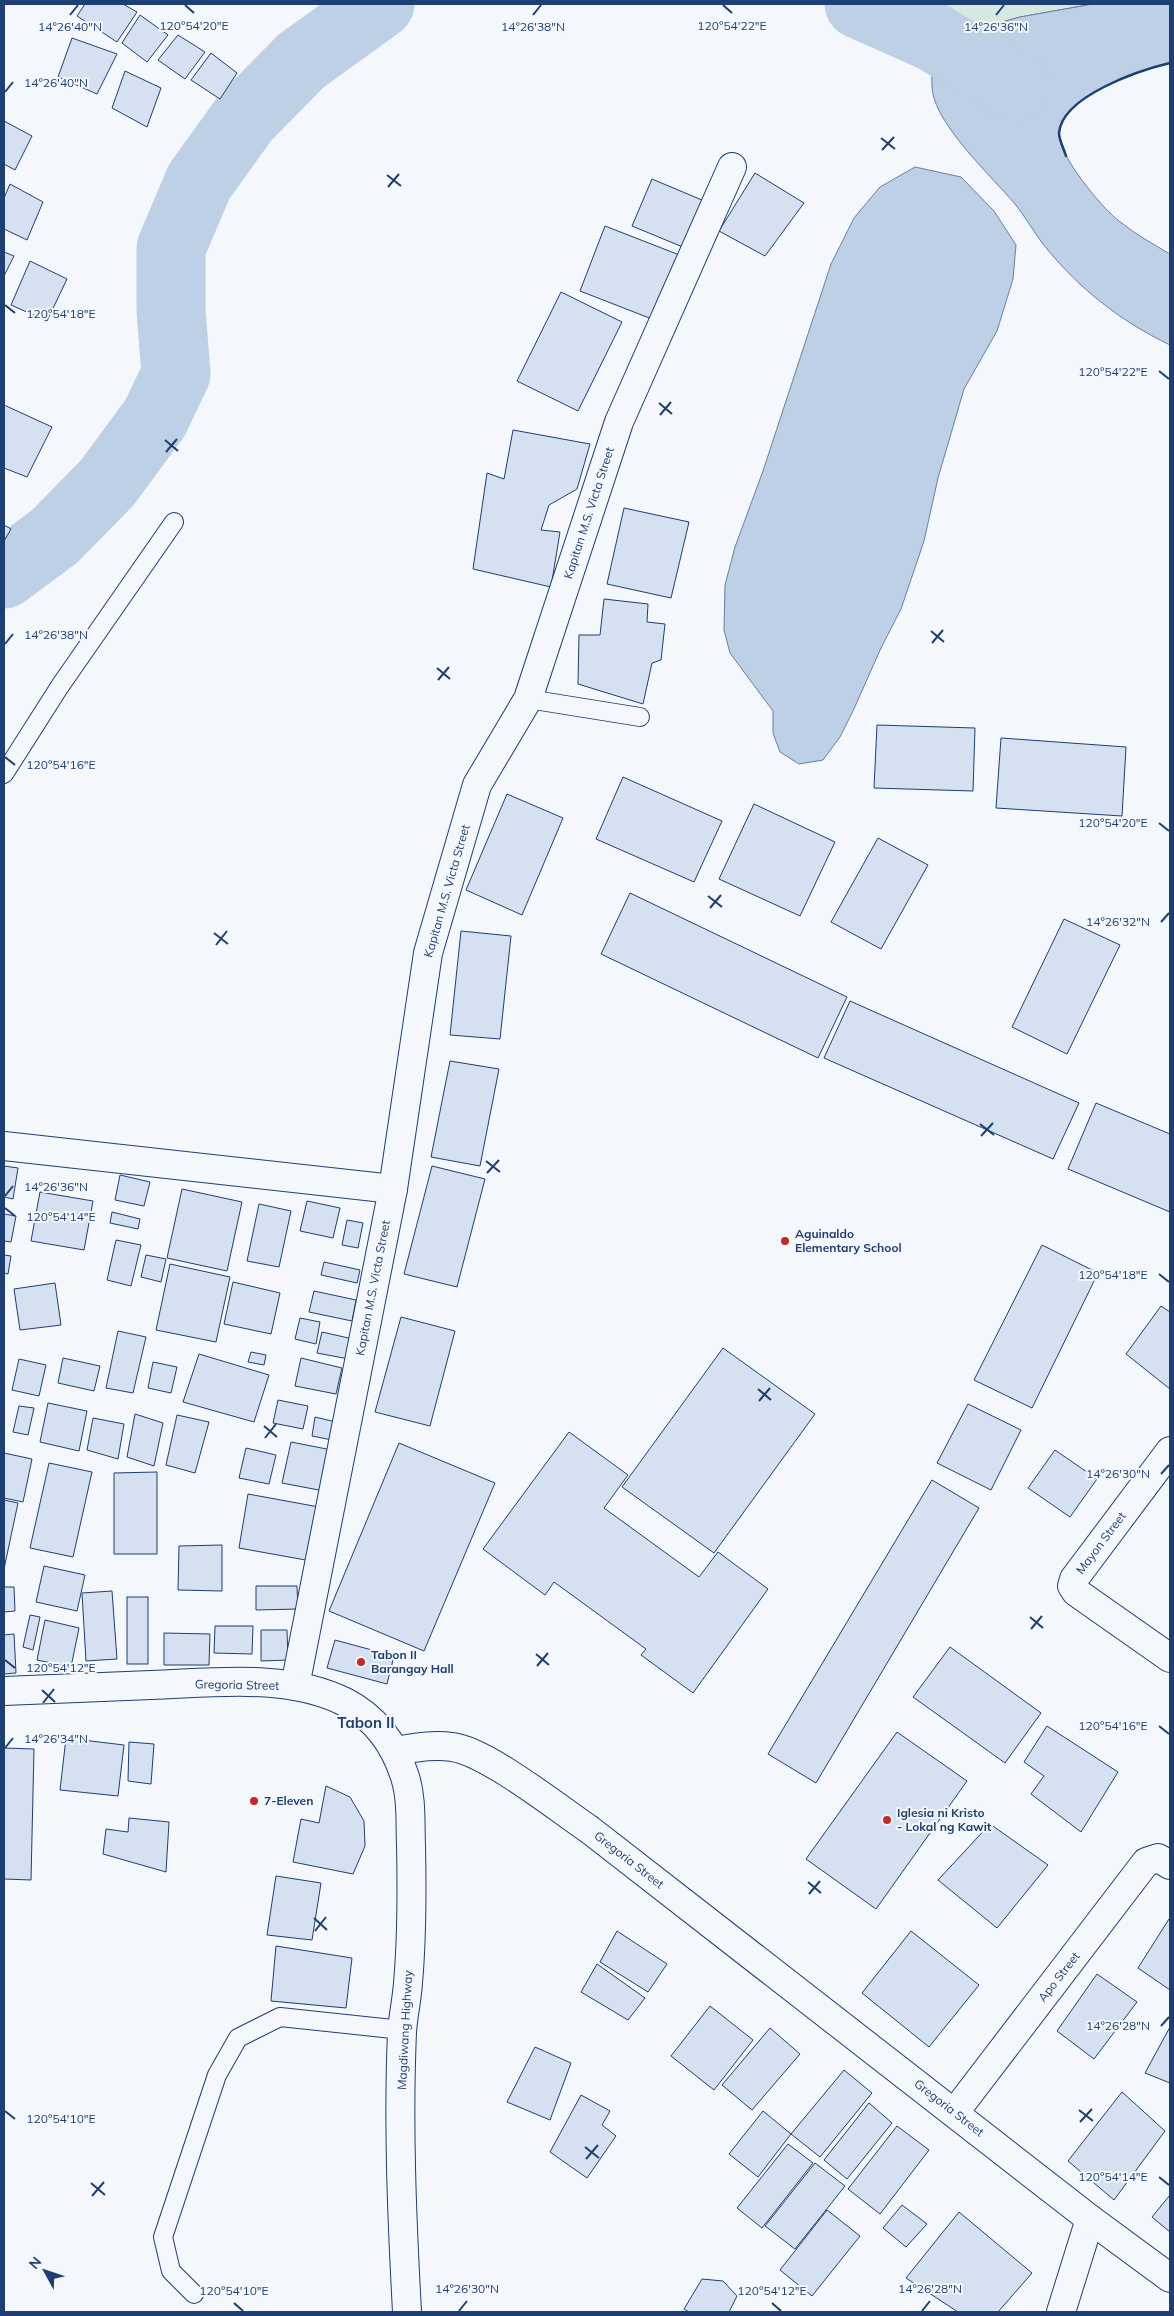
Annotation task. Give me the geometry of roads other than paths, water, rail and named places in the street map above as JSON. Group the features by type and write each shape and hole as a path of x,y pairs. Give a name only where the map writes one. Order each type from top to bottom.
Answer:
{"street":[{"name":"Kapitan M.S. Victa Street","path":"295,1686 393,1189 428,953 477,785 528,699 618,422 732,166"},
{"path":"4,1146 393,1189"},
{"name":"Mayon Street","path":"1170,1451 1074,1578 1072,1586 1076,1592 1170,1658"},
{"name":"Gregoria Street","path":"4,1691 191,1684 258,1683 295,1686 344,1701 360,1711 386,1737 395,1751 431,1746 454,1747 477,1755 590,1830 955,2112 1090,2219 1170,2278"},
{"name":"Magdiwang Highway","path":"395,1751 406,1779 410,1806 412,1887 408,1984 402,2030 400,2166 407,2312"},
{"name":"Apo Street","path":"955,2112 1146,1862 1158,1858 1170,1865"},
{"path":"1061,2312 1090,2219"}],"lane":[{"path":"4,774 60,686 174,522"},
{"path":"528,699 640,717"},
{"path":"194,2294 171,2271 163,2237 218,2075 238,2038 280,2017 402,2030"}],"water":[{"path":"1093,4 1170,4 1170,63 1123,79 1087,97 1072,108 1063,121 1059,134 1061,143 1073,168 1102,205 1125,226 1170,254 1170,345 1117,314 1085,289 1056,260 1015,204 958,139 939,111 933,94 932,68 956,35 1020,17"},
{"path":"915,167 961,177 994,211 1016,245 1013,279 997,331 964,389 938,478 924,541 901,609 840,737 823,760 799,764 780,752 773,733 773,711 730,653 724,630 725,585 735,547 763,471 831,264 854,218 880,187"}],"waterway":[{"path":"4,574 55,536 107,483 155,418 176,374 171,310 171,248 199,182 245,118 301,61 380,4"},
{"path":"859,4 933,37 1015,86"}],"place":[{"name":"Aguinaldo Elementary School","path":"785,1241"},
{"name":"Tabon II Barangay Hall","path":"361,1662"},
{"name":"7-Eleven","path":"254,1801"},
{"name":"Iglesia ni Kristo - Lokal ng Kawit","path":"887,1820"}],"district":[{"name":"Tabon II","path":"366,1723"}]}
